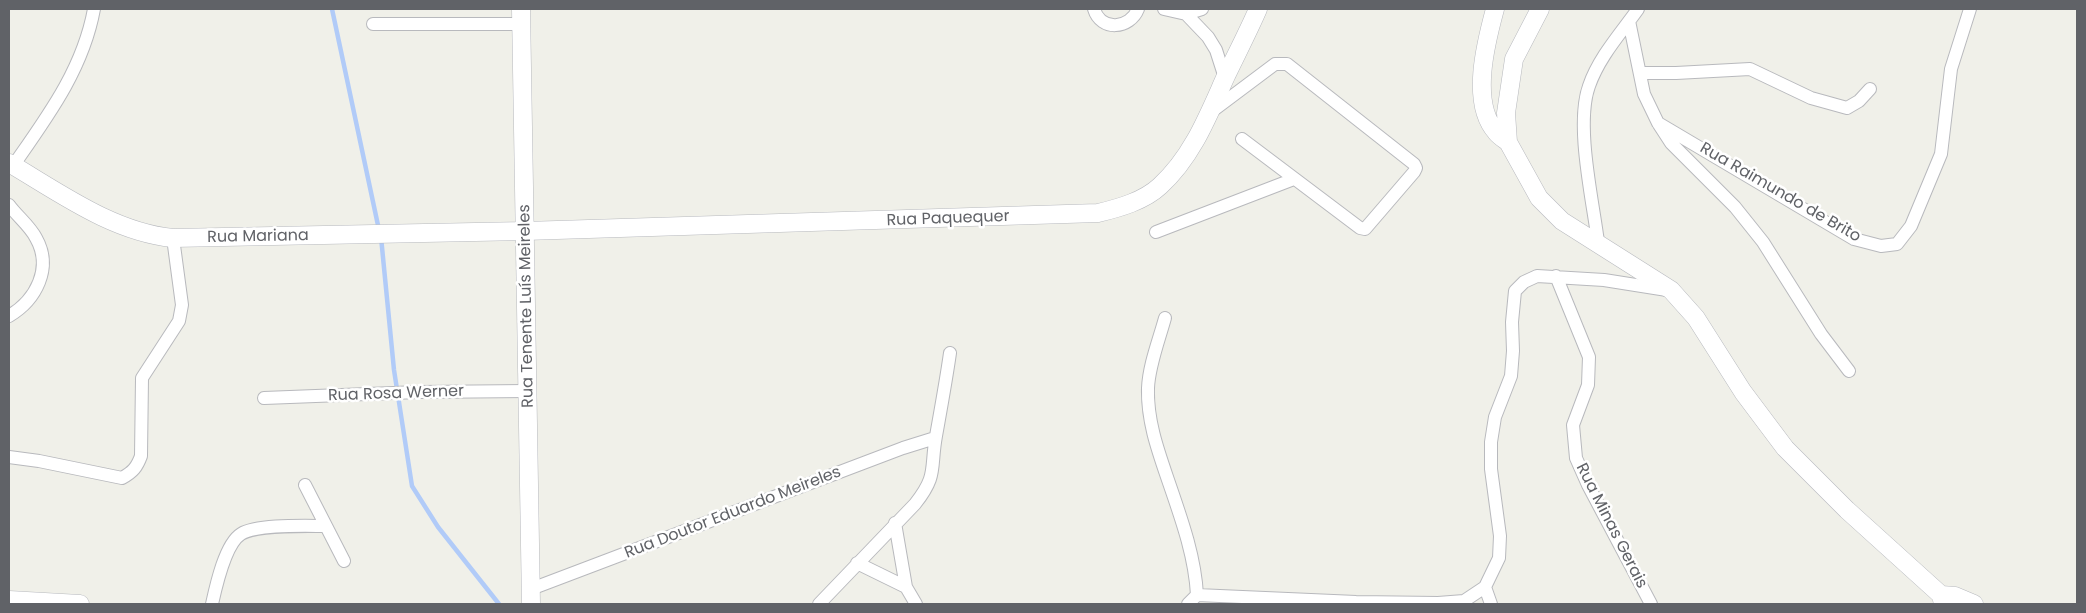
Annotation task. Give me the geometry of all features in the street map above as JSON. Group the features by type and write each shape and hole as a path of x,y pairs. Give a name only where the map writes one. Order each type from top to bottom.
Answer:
{"street":[{"path":"11,164 61,96 74,73 86,44 94,9"},
{"path":"1094,9 1103,21 1114,25 1126,24 1135,17 1138,9"},
{"path":"1164,9 1186,14 1202,9"},
{"name":"Rua Paquequer","path":"525,231 1098,214 1124,207 1159,187 1176,168 1197,138 1211,112 1258,9"},
{"path":"1495,9 1485,45 1482,72 1483,97 1488,117 1496,132 1508,142 1539,198 1562,221 1598,242 1671,290 1696,318 1743,392 1785,448 1942,600 1955,596 1974,604"},
{"path":"1508,142 1506,113 1514,58 1540,9"},
{"path":"1598,242 1583,126 1585,106 1589,87 1600,61 1638,9"},
{"name":"Rua Raimundo de Brito","path":"1658,124 1854,239 1881,246 1897,244 1911,226 1940,154 1951,70 1970,9"},
{"path":"1186,14 1208,37 1216,50 1225,78"},
{"path":"373,24 521,16"},
{"name":"Rua Tenente Luís Meireles","path":"521,16 531,597"},
{"path":"1629,22 1644,94 1658,124 1671,143 1735,207 1763,242 1821,334 1849,371"},
{"path":"1211,112 1274,64 1287,64 1414,164 1416,168 1365,229 1360,228 1242,138"},
{"path":"1641,73 1750,69 1811,98 1847,108 1859,101 1870,89"},
{"name":"Rua Mariana","path":"11,164 99,214 132,230 155,236 173,238 396,235 525,231"},
{"path":"1156,232 1294,179"},
{"path":"9,205 36,238 42,255 43,271 40,284 30,298 9,316"},
{"path":"9,457 40,460 122,478 132,473 141,456 142,378 179,321 182,305 173,238"},
{"path":"1165,318 1148,387 1149,415 1196,576 1192,600 1464,603 1485,587 1498,558 1500,536 1491,469 1491,442 1495,417 1511,376 1513,351 1512,322 1515,291 1524,282 1537,276 1604,280 1671,290"},
{"name":"Rua Minas Gerais","path":"1556,276 1588,357 1588,385 1573,425 1576,458 1651,604"},
{"path":"819,604 926,489 933,472 935,438 950,353"},
{"name":"Rua Rosa Werner","path":"264,398 419,392 528,391"},
{"name":"Rua Doutor Eduardo Meireles","path":"531,597 903,448 935,438"},
{"path":"305,485 344,561"},
{"path":"895,523 906,587 916,604"},
{"path":"212,604 228,548 241,534 264,528 326,526"},
{"path":"857,563 906,587"},
{"path":"1485,587 1490,604"},
{"path":"9,603 80,604"}],"waterway":[{"path":"332,9 379,230"},
{"path":"381,237 394,370 412,486 438,527 499,604"}]}
